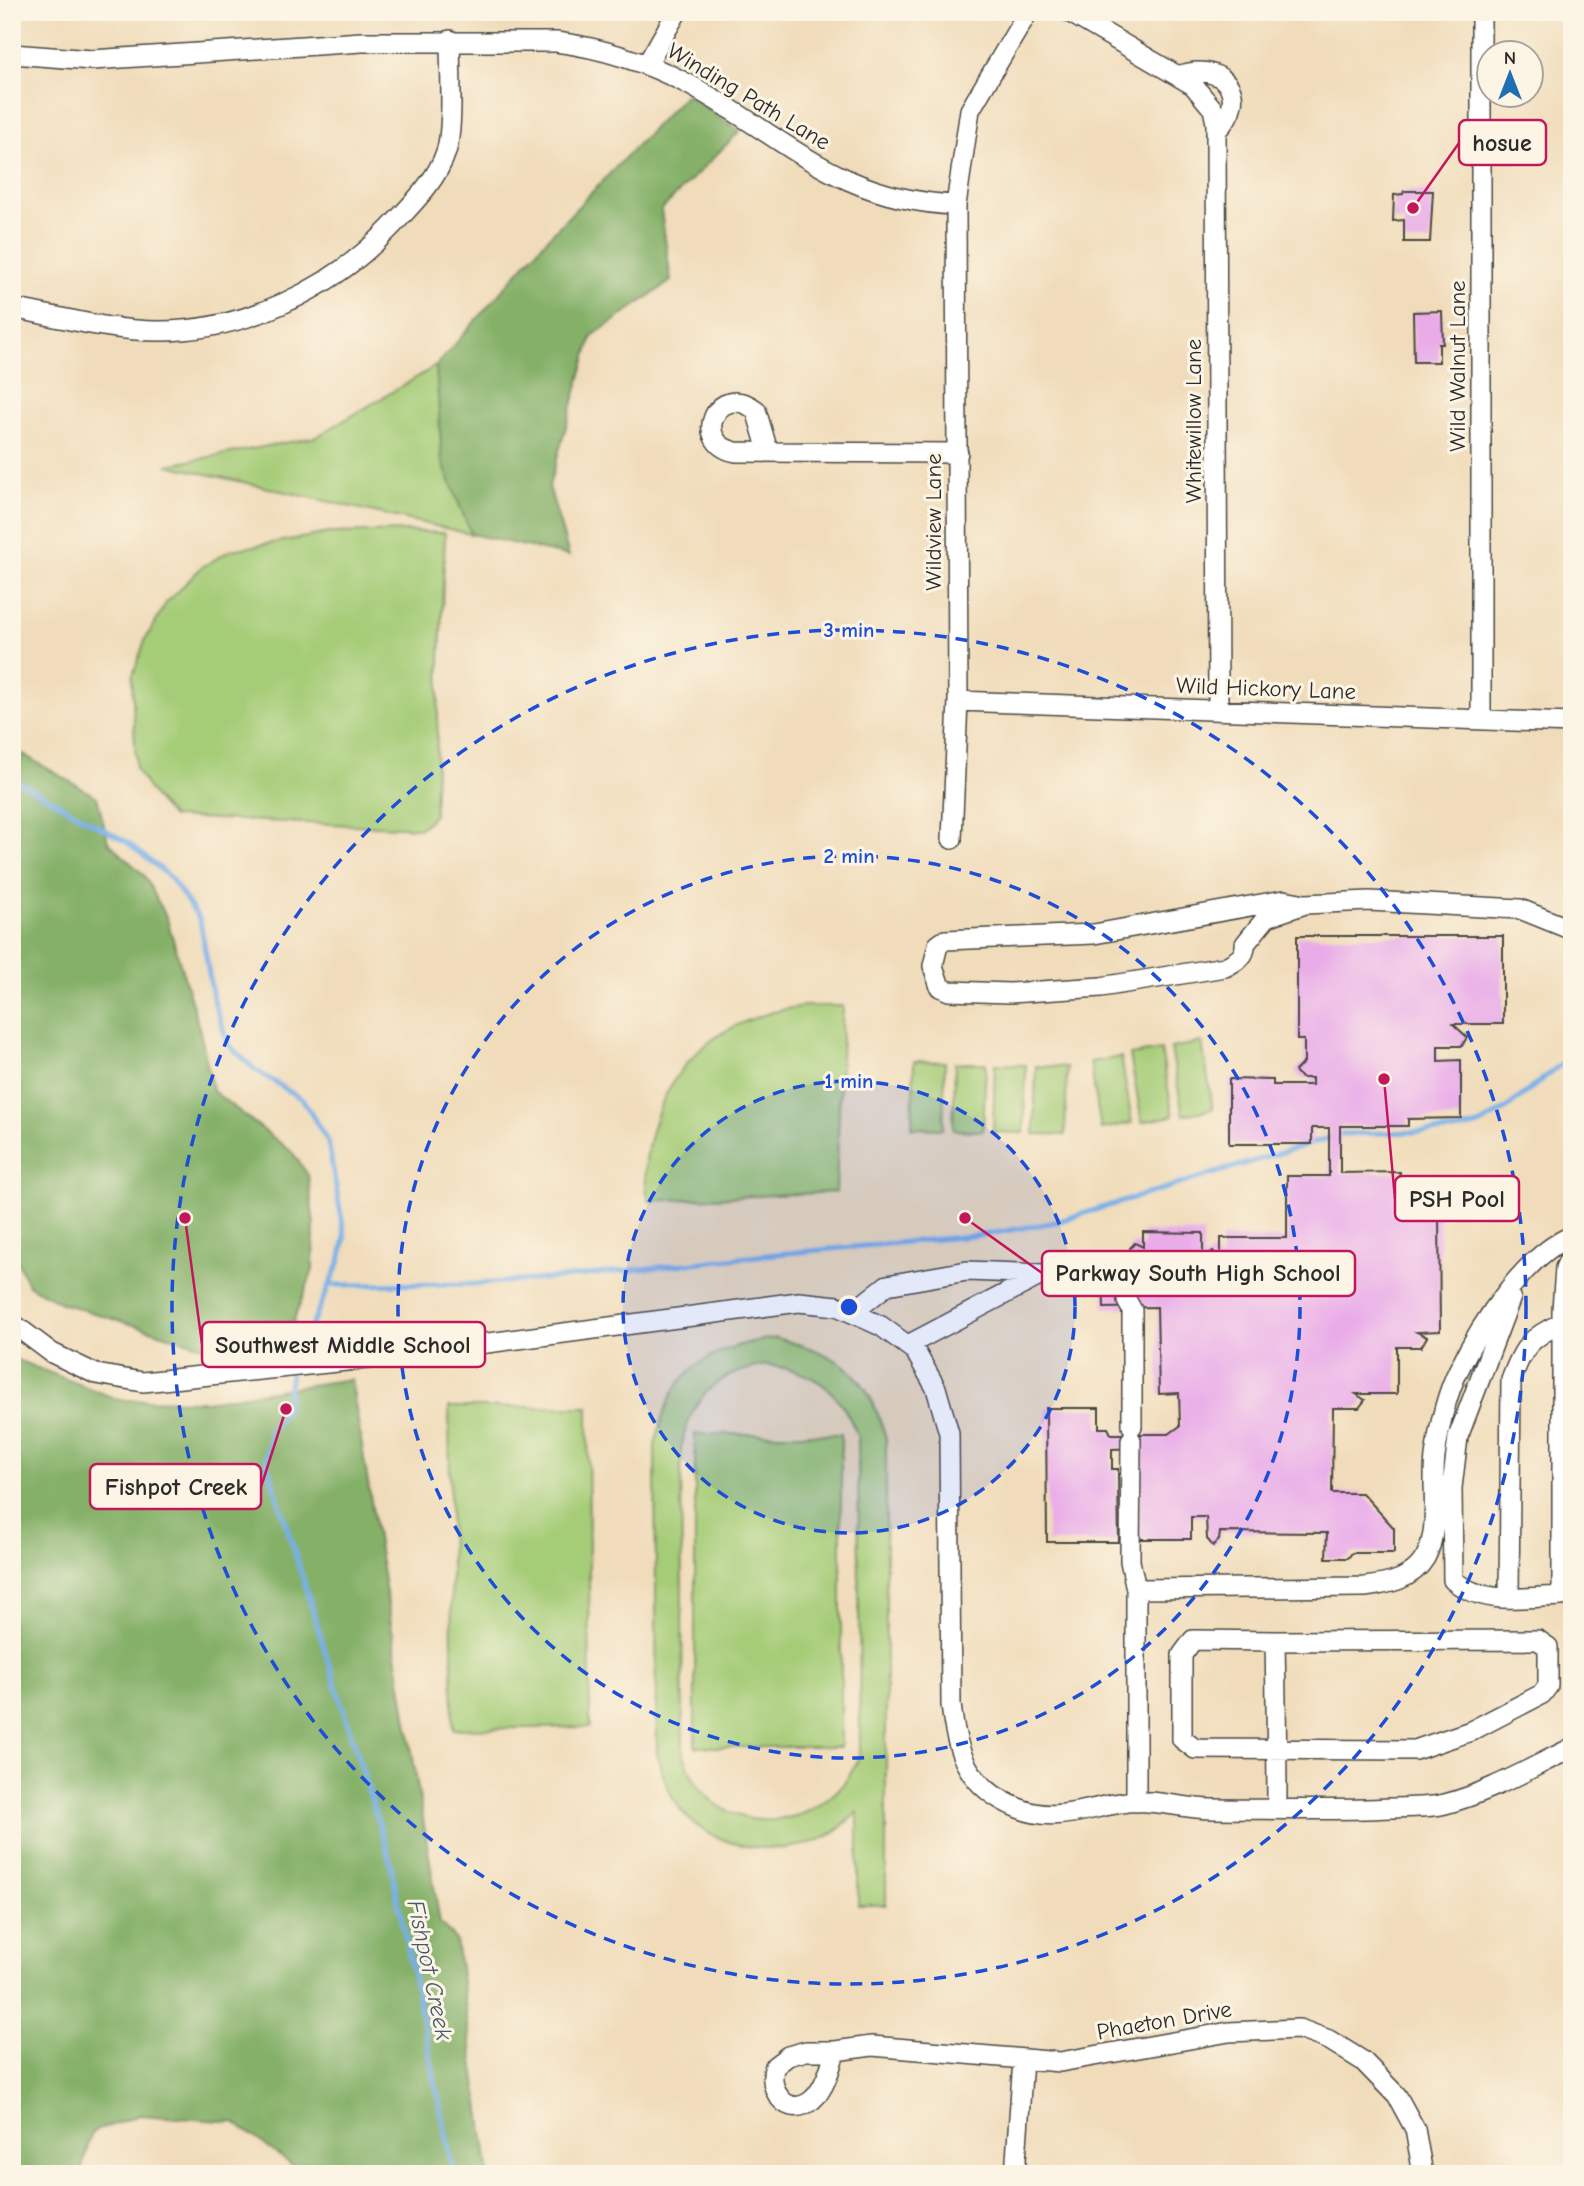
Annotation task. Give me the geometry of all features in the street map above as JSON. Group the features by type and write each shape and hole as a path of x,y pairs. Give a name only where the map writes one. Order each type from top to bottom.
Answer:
{"street":[{"path":"647,64 677,12"},
{"path":"956,205 970,110 1028,12"},
{"name":"Whitewillow Lane","path":"1069,12 1178,76 1205,97 1213,109 1216,131 1218,710"},
{"name":"Wild Walnut Lane","path":"1481,12 1481,720"},
{"path":"12,308 156,331 197,329 257,313 313,288 345,269 382,236 433,178 447,149 450,40"},
{"name":"Winding Path Lane","path":"12,54 92,61 362,42 556,42 598,49 647,64 689,85 819,168 883,194 920,203 956,205"},
{"name":"Wildview Lane","path":"952,839 958,701 956,205"},
{"path":"768,451 958,453"},
{"name":"Wild Hickory Lane","path":"958,701 1572,723"},
{"path":"1232,909 1246,951 1240,960 1225,967 1101,987 1010,993 949,991 936,979 933,966 938,945 944,940 1094,934 1232,909 1284,900 1305,904 1368,901 1520,909 1572,930"},
{"path":"1245,944 1266,917 1305,904"},
{"path":"1136,1589 1365,1587 1393,1583 1411,1573 1424,1559 1431,1542 1435,1459 1442,1419 1458,1370 1486,1321 1535,1260 1559,1241 1572,1236"},
{"path":"1514,1286 1458,1437 1452,1488 1453,1580 1464,1590 1486,1598 1562,1596 1562,1316 1565,1268 1572,1253"},
{"path":"852,1313 887,1284 967,1271 1074,1274 1099,1280"},
{"path":"908,1345 1043,1274"},
{"path":"1127,1301 1132,1310 1130,1561 1136,1589 1136,1802"},
{"path":"12,1324 52,1353 96,1374 143,1382 226,1376 366,1359 799,1302 837,1306 881,1326 908,1345 915,1351 936,1388 949,1433 951,1704 955,1741 968,1771 989,1792 1018,1809 1056,1817 1136,1802 1204,1809 1442,1805 1499,1786 1572,1748"},
{"path":"1509,1597 1511,1380 1521,1352 1538,1333 1562,1316"},
{"path":"1193,1640 1275,1641 1538,1640 1548,1647 1548,1686 1542,1694 1471,1731 1415,1749 1195,1749 1182,1739 1182,1655 1193,1640"},
{"path":"1275,1641 1277,1809"},
{"name":"Phaeton Drive","path":"835,2051 872,2046 1060,2062 1229,2032 1299,2029 1329,2040 1363,2061 1396,2095 1415,2129 1423,2174"},
{"path":"1015,2174 1023,2060"}],"green space":[{"path":"686,94 740,131 661,210 671,281 592,336 549,486 569,556 471,534 442,461 436,366 547,239"},
{"path":"436,366 442,461 471,534 167,465 316,437"},
{"path":"330,533 445,533 434,815 421,828 172,817 153,796 136,769 132,678 145,640 166,603 202,567 231,550"},
{"path":"12,748 97,797 108,842 144,875 167,919 200,1031 213,1091 292,1152 308,1175 314,1225 313,1270 286,1341 232,1355 61,1303 28,1285 12,1249"},
{"path":"804,1006 843,1006 836,1192 649,1201 645,1173 648,1146 663,1101 675,1078 709,1042 730,1029 777,1011"},
{"path":"1202,1042 1213,1109 1183,1115 1171,1048"},
{"path":"1161,1050 1173,1116 1142,1122 1130,1055"},
{"path":"1121,1057 1132,1123 1101,1129 1090,1062"},
{"path":"914,1061 945,1062 943,1129 912,1128"},
{"path":"955,1063 986,1063 983,1131 953,1130"},
{"path":"995,1064 1026,1065 1024,1133 993,1132"},
{"path":"1036,1066 1067,1067 1065,1135 1034,1134"},
{"path":"776,1338 799,1344 835,1359 849,1369 870,1397 886,1439 886,1905 858,1905 858,1812 830,1834 803,1845 768,1848 732,1843 700,1828 681,1810 668,1787 657,1754 655,1445 668,1403 686,1375 713,1356 760,1340","holes":["767,1365 813,1378 834,1395 858,1437 860,1754 844,1783 822,1803 795,1816 767,1820 740,1816 715,1803 695,1781 683,1750 681,1447 699,1401 720,1381 733,1374"]},
{"path":"12,1358 119,1400 205,1401 351,1379 440,1923 456,1940 489,2174 304,2174 234,2122 140,2115 92,2132 80,2174 12,2174"},
{"path":"449,1407 588,1407 590,1727 453,1729"},
{"path":"695,1434 841,1434 841,1747 695,1747"}],"building":[{"path":"1404,191 1433,191 1430,242 1404,242 1404,220 1393,221 1394,195 1403,194"},
{"path":"1442,311 1443,344 1439,344 1439,362 1414,362 1413,312"},
{"path":"1297,936 1503,936 1503,1024 1453,1024 1467,1037 1462,1046 1438,1046 1438,1061 1461,1060 1461,1118 1408,1119 1408,1126 1340,1126 1340,1173 1400,1172 1400,1211 1439,1211 1440,1331 1417,1332 1427,1337 1421,1347 1397,1347 1397,1394 1356,1394 1365,1400 1359,1408 1333,1408 1332,1493 1362,1493 1394,1528 1394,1553 1352,1553 1348,1558 1326,1558 1327,1533 1220,1532 1219,1540 1213,1546 1207,1539 1206,1517 1191,1517 1191,1539 1139,1539 1139,1448 1112,1449 1112,1469 1118,1469 1119,1542 1047,1542 1046,1408 1099,1408 1099,1428 1108,1428 1111,1434 1169,1434 1180,1426 1179,1393 1159,1394 1157,1307 1104,1308 1103,1265 1126,1265 1131,1271 1130,1248 1135,1243 1143,1247 1143,1232 1203,1233 1203,1259 1213,1251 1221,1261 1221,1238 1287,1238 1287,1176 1329,1176 1329,1128 1312,1128 1312,1144 1229,1144 1229,1079 1273,1080 1273,1085 1312,1085 1312,1078 1301,1078 1295,1071 1304,1062 1304,1040 1297,1040"}],"waterway":[{"name":"Fishpot Creek","path":"12,778 127,842 170,877 200,920 213,998 228,1044 254,1069 303,1100 328,1142 345,1237 340,1261 295,1363"},
{"path":"330,1285 474,1284 560,1278 983,1235 1056,1222 1342,1134 1454,1131 1479,1125 1507,1108 1572,1055"},
{"name":"Fishpot Creek","path":"291,1372 286,1409 271,1430 266,1460 389,1857 454,2174"}],"tunnel":[{"path":"1099,1280 1122,1293 1127,1301"}],"place":[{"name":"hosue","path":"1413,208"},
{"name":"PSH Pool","path":"1384,1079"},
{"name":"Southwest Middle School","path":"185,1218"},
{"name":"Parkway South High School","path":"965,1218"},
{"name":"Fishpot Creek","path":"286,1409"}]}
